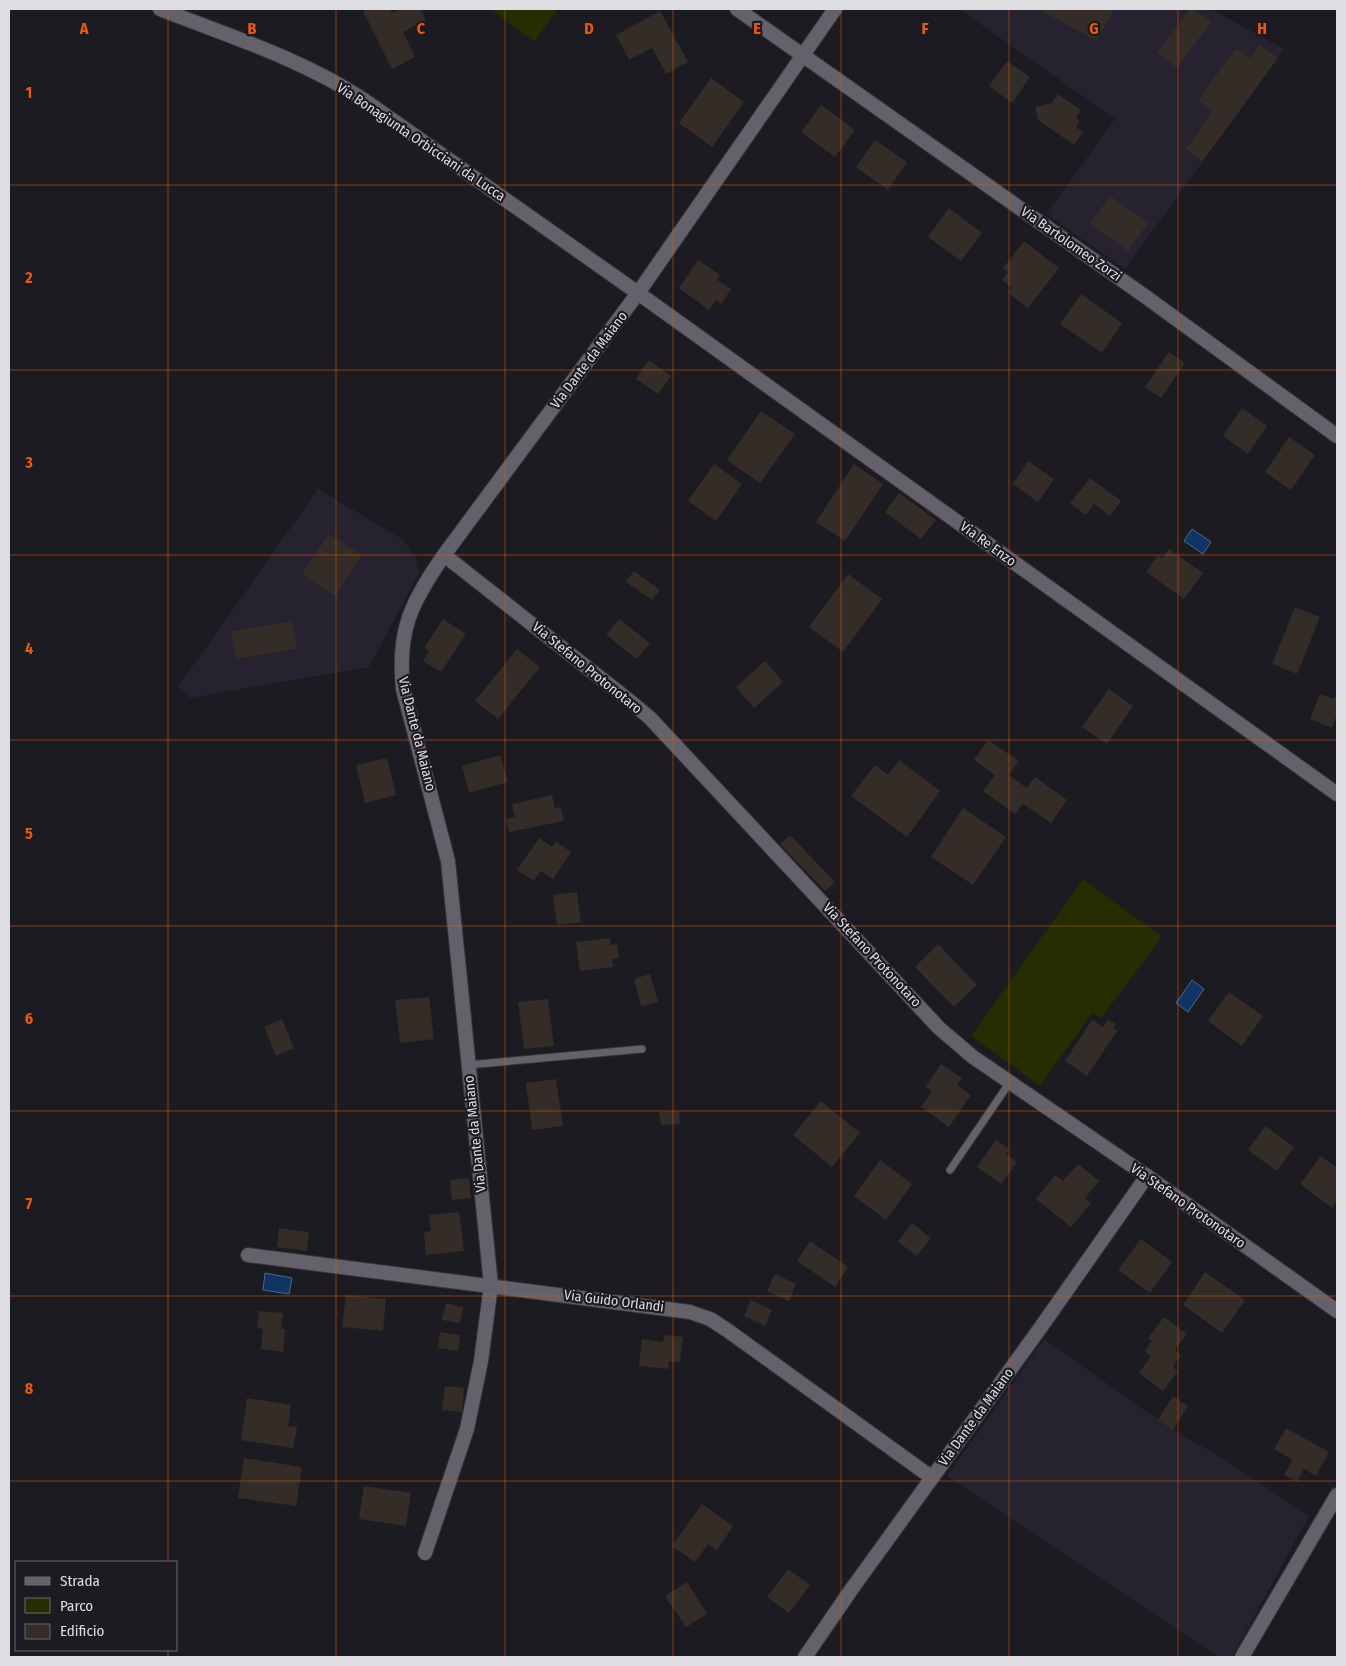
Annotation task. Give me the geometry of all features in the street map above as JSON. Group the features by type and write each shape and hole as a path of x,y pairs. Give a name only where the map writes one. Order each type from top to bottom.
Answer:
{"street":[{"name":"Via Bonagiunta Orbicciani da Lucca","path":"160,9 290,60 346,88 638,293"},
{"name":"Via Bartolomeo Zorzi","path":"737,9 1146,297 1337,436"},
{"name":"Via Dante da Maiano","path":"425,1553 467,1429 481,1361 491,1285 448,861 403,690 401,664 406,627 416,598 444,555 638,293 835,9"},
{"name":"Via Re Enzo","path":"638,293 1337,794"},
{"name":"Via Stefano Protonotaro","path":"444,555 650,718 939,1028 969,1054 1147,1176 1337,1311"},
{"name":"Via Dante da Maiano","path":"804,1657 1147,1176"},
{"name":"Via Guido Orlandi","path":"248,1254 681,1310 710,1319 931,1477"},
{"path":"1242,1657 1337,1495"}],"lane":[{"path":"468,1065 642,1049"},
{"path":"950,1170 1010,1082"}],"shaded area":[{"path":"959,9 1211,9 1284,49 1125,269 1046,214 1115,119"},
{"path":"318,489 402,539 416,557 419,573 369,667 190,698 178,687"},
{"path":"1044,1339 1173,1430 1222,1458 1309,1516 1232,1657 1218,1657 947,1476"}],"green space":[{"path":"491,9 558,9 534,42"},
{"path":"1083,879 1162,937 1101,1018 1093,1012 1040,1086 971,1036"}],"water":[{"path":"1192,529 1211,542 1203,554 1184,541"},
{"path":"1192,980 1204,989 1188,1012 1176,1003"},
{"path":"265,1273 292,1278 289,1294 263,1290"}],"building":[{"path":"368,9 390,9 392,13 401,9 420,9 426,20 403,32 415,57 392,69 363,11"},
{"path":"1038,9 1108,9 1113,11 1097,41"},
{"path":"1190,9 1193,9 1211,22 1177,68 1157,53"},
{"path":"660,11 688,62 666,74 652,48 629,60 616,35"},
{"path":"1260,45 1278,58 1202,162 1186,149 1213,111 1198,100 1236,48 1250,58"},
{"path":"1007,61 1030,77 1012,103 989,86"},
{"path":"711,78 744,102 712,147 679,123"},
{"path":"1058,94 1081,110 1076,118 1080,121 1076,127 1083,132 1074,145 1038,120 1035,107 1052,103"},
{"path":"821,105 855,130 835,157 801,132"},
{"path":"875,140 907,162 888,190 856,167"},
{"path":"1110,196 1148,223 1128,251 1090,224"},
{"path":"949,208 982,233 961,261 928,237"},
{"path":"1024,241 1059,268 1028,308 1008,293 1012,288 1002,280 1008,272 1003,268"},
{"path":"698,260 720,275 717,280 731,289 721,304 716,300 709,310 679,288"},
{"path":"1081,294 1122,323 1102,353 1060,324"},
{"path":"1169,352 1185,363 1161,398 1145,387"},
{"path":"649,360 671,376 658,394 636,379"},
{"path":"1242,408 1267,426 1248,454 1223,436"},
{"path":"761,411 795,434 760,483 727,460"},
{"path":"1289,437 1315,455 1291,490 1265,472"},
{"path":"1028,461 1054,479 1038,502 1013,484"},
{"path":"714,464 742,484 716,521 688,501"},
{"path":"854,464 883,484 845,541 816,522"},
{"path":"1090,478 1121,501 1110,516 1094,504 1086,515 1070,503"},
{"path":"899,493 936,520 921,539 885,512"},
{"path":"329,534 362,555 335,596 302,574"},
{"path":"1169,549 1203,573 1184,599 1146,572 1158,555 1162,558"},
{"path":"634,571 660,590 652,600 626,582"},
{"path":"848,574 882,599 843,652 809,627"},
{"path":"1295,607 1320,617 1297,674 1272,664"},
{"path":"443,619 466,634 441,672 423,661 429,651 424,648"},
{"path":"619,619 650,643 637,659 606,635"},
{"path":"292,621 297,649 236,659 231,631"},
{"path":"517,649 540,667 498,719 475,701"},
{"path":"765,661 783,682 754,708 736,687"},
{"path":"1109,689 1133,706 1107,744 1082,727"},
{"path":"1337,691 1337,714 1332,728 1310,719 1320,694 1334,699"},
{"path":"988,740 1019,761 1009,775 1027,788 1035,777 1067,800 1051,823 1023,804 1015,814 983,791 995,775 974,760"},
{"path":"500,755 508,782 469,793 462,766"},
{"path":"387,758 396,795 365,803 356,765"},
{"path":"899,760 940,791 907,837 851,796 875,765 888,775"},
{"path":"552,795 555,808 561,807 564,821 509,832 506,819 515,817 512,804"},
{"path":"963,808 1006,837 973,885 931,857"},
{"path":"790,835 835,882 825,891 780,844"},
{"path":"539,838 552,847 556,842 571,852 553,879 541,871 534,881 517,870"},
{"path":"577,892 581,922 557,925 553,895"},
{"path":"610,938 611,945 617,944 619,958 612,959 613,967 580,971 576,942"},
{"path":"938,944 977,985 954,1007 915,967"},
{"path":"650,974 658,1002 641,1006 634,979"},
{"path":"1229,992 1263,1016 1242,1046 1208,1021"},
{"path":"429,997 434,1039 400,1043 395,1000"},
{"path":"548,999 554,1046 524,1049 518,1002"},
{"path":"282,1019 294,1048 276,1056 264,1027"},
{"path":"1108,1019 1116,1024 1113,1028 1117,1031 1087,1076 1065,1061 1092,1020 1103,1027"},
{"path":"941,1064 962,1078 957,1085 971,1095 949,1127 921,1107 932,1091 925,1087"},
{"path":"556,1079 563,1126 532,1130 526,1083"},
{"path":"821,1101 860,1133 832,1167 793,1135"},
{"path":"679,1111 680,1124 661,1125 659,1112"},
{"path":"1265,1126 1294,1147 1277,1171 1248,1150"},
{"path":"996,1140 1009,1149 1006,1154 1017,1162 1001,1184 977,1167"},
{"path":"1321,1156 1337,1168 1337,1201 1332,1208 1300,1184"},
{"path":"880,1160 912,1184 886,1220 854,1196"},
{"path":"1078,1164 1099,1181 1085,1198 1091,1203 1071,1227 1036,1199 1055,1175 1063,1181"},
{"path":"469,1178 471,1198 452,1200 450,1180"},
{"path":"459,1212 464,1251 426,1255 424,1232 431,1231 429,1215"},
{"path":"912,1223 931,1238 917,1256 898,1242"},
{"path":"279,1228 309,1232 307,1251 277,1247"},
{"path":"1141,1239 1172,1262 1150,1293 1118,1270"},
{"path":"810,1241 848,1267 835,1287 797,1261"},
{"path":"1205,1272 1245,1300 1222,1333 1183,1305"},
{"path":"775,1274 796,1284 789,1301 767,1291"},
{"path":"346,1295 386,1299 383,1331 342,1327"},
{"path":"751,1300 772,1310 765,1326 744,1316"},
{"path":"446,1303 463,1307 460,1323 442,1320"},
{"path":"259,1311 283,1313 281,1329 285,1329 283,1352 261,1349 263,1329 257,1328"},
{"path":"1164,1317 1187,1334 1175,1350 1181,1355 1173,1366 1178,1371 1163,1391 1139,1373 1151,1356 1145,1351 1152,1341 1148,1338"},
{"path":"440,1332 460,1335 458,1351 438,1348"},
{"path":"664,1335 683,1337 680,1362 669,1361 668,1369 639,1366 642,1339 663,1342"},
{"path":"445,1386 464,1388 462,1412 442,1410"},
{"path":"1173,1396 1188,1406 1173,1430 1158,1420"},
{"path":"247,1398 291,1405 288,1426 297,1427 293,1448 241,1440"},
{"path":"1286,1428 1329,1452 1316,1476 1304,1469 1297,1482 1284,1475 1293,1460 1274,1449"},
{"path":"244,1458 302,1467 296,1506 238,1498"},
{"path":"364,1486 411,1493 406,1526 359,1519"},
{"path":"702,1504 733,1526 717,1550 708,1544 695,1562 672,1546"},
{"path":"788,1569 810,1585 789,1613 767,1597"},
{"path":"687,1582 707,1614 686,1627 665,1596"}]}
